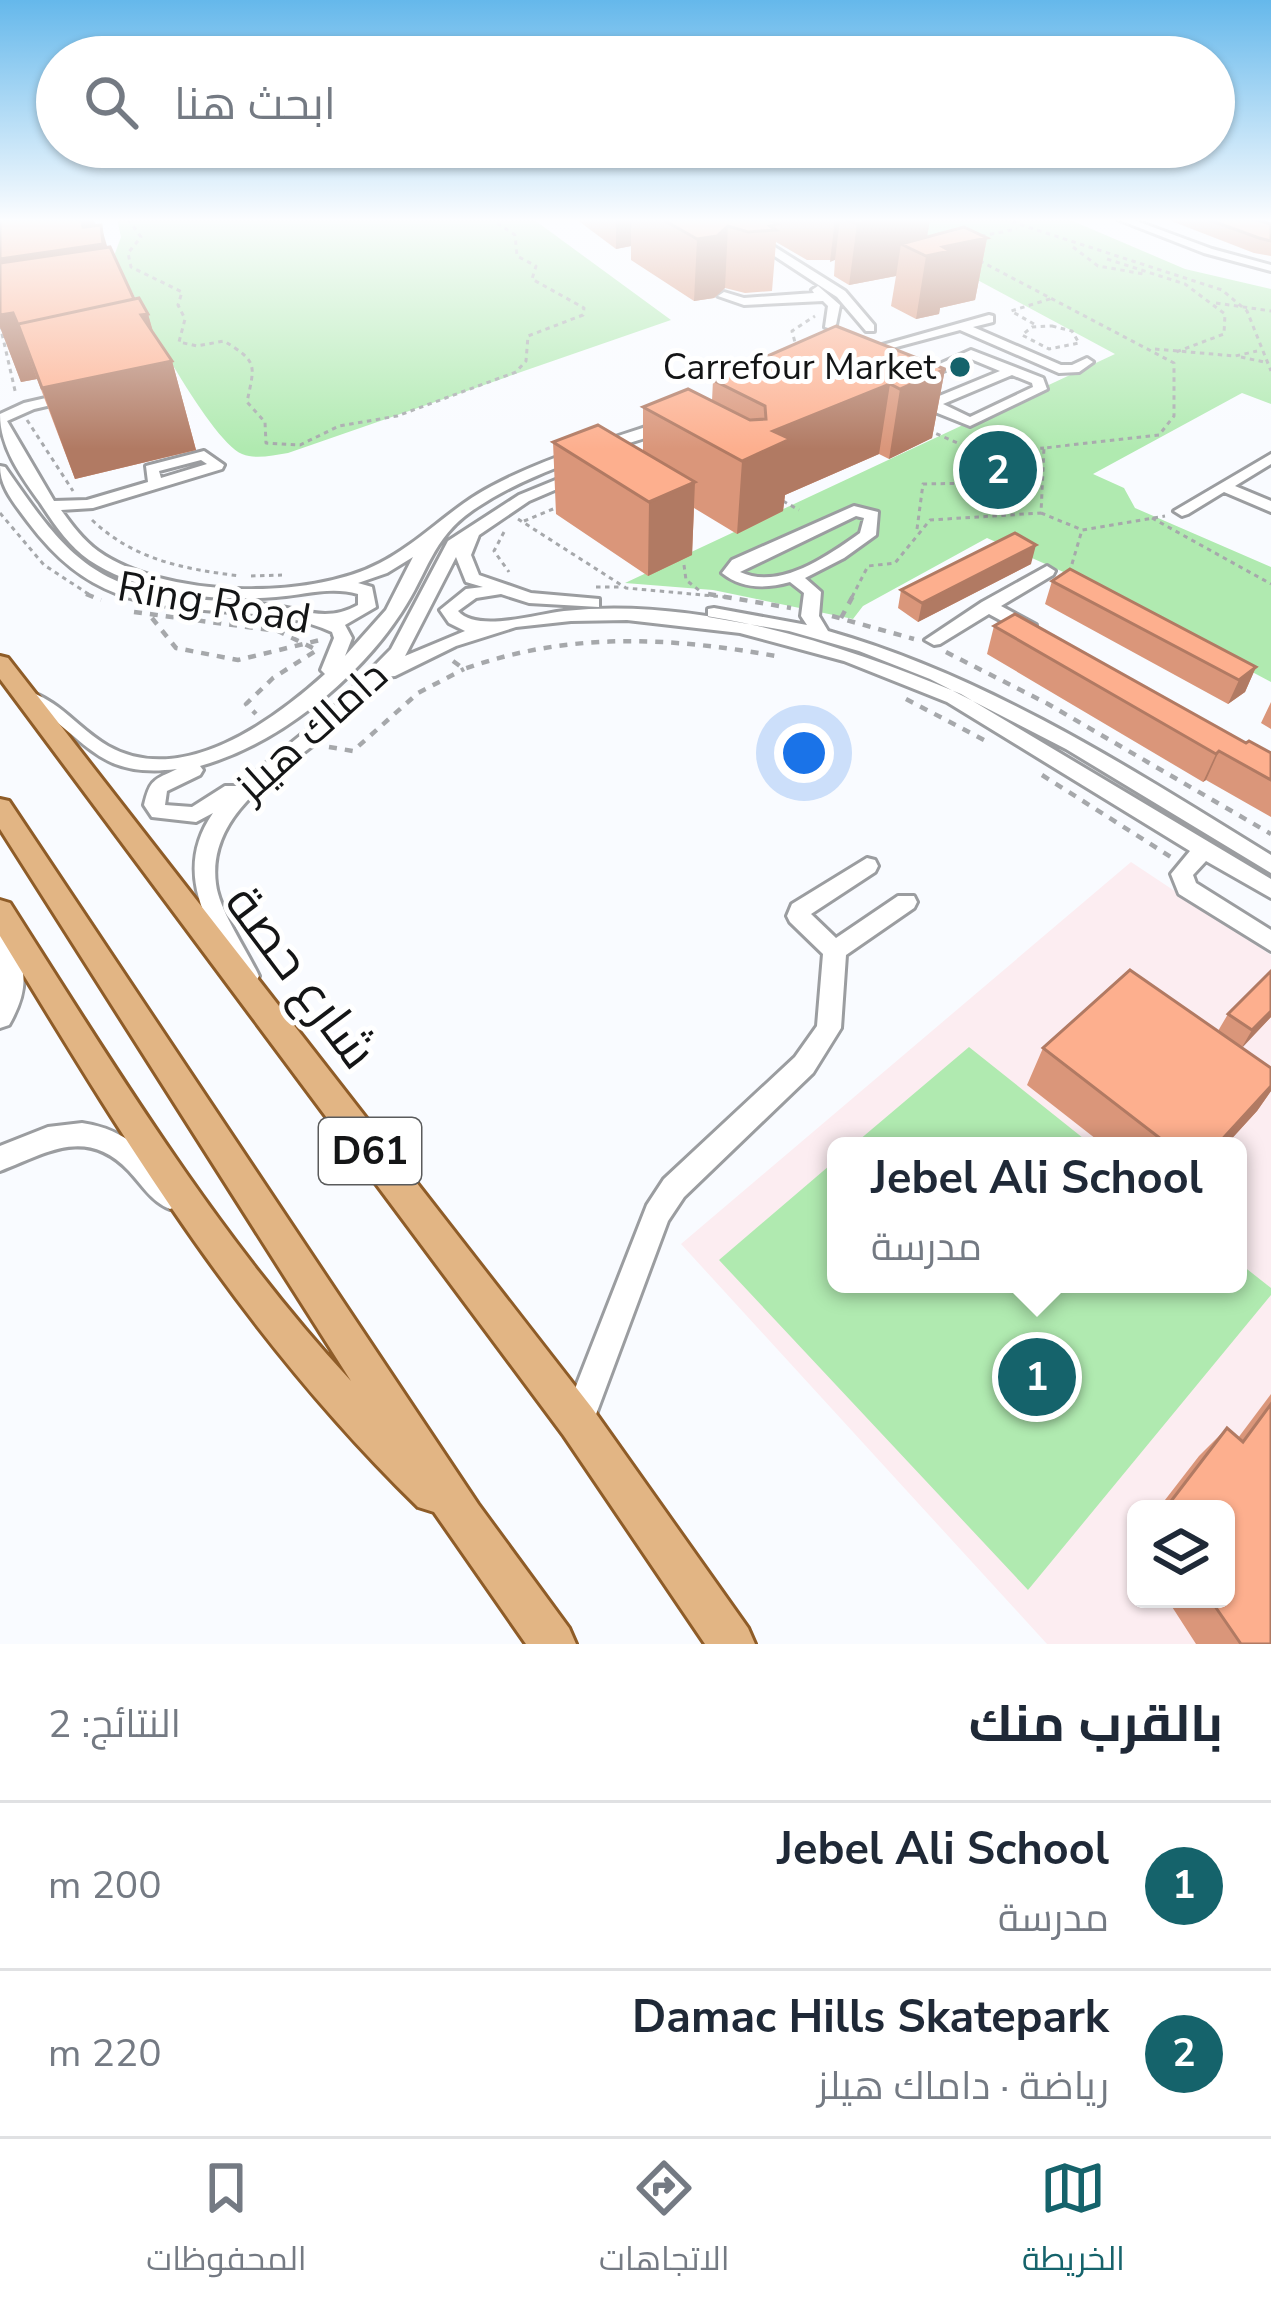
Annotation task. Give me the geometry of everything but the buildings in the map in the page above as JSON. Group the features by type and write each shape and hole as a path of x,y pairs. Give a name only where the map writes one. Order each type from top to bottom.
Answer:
{"main road":[{"name":"شارع حصة","path":"0,663 578,1422 732,1644"},
{"name":"D61","path":"0,808 463,1519 553,1644"},
{"path":"0,910 188,1208 333,1393 463,1519"}],"street":[{"path":"724,296 742,304 778,296"},
{"path":"797,296 831,301"},
{"path":"826,296 831,301 831,326"},
{"path":"842,296 878,336"},
{"path":"817,334 831,326 878,336 924,335 989,319"},
{"path":"961,326 1064,370 1083,364"},
{"path":"868,353 878,336"},
{"path":"970,354 1008,368 1038,381 1040,389 976,422 918,404 895,387 970,354"},
{"path":"918,404 974,386 1025,354"},
{"path":"933,369 974,386"},
{"path":"0,407 23,407 95,390"},
{"path":"0,420 23,407"},
{"name":"Ring Road","path":"0,420 20,462 66,527 95,557 170,584 268,592 343,584 399,560 440,529"},
{"name":"داماك هيلز","path":"24,696 43,702 94,749 134,763 207,759 265,735 318,691 396,608 440,529 507,486 682,426 661,445 475,527 444,559 408,639 369,682 229,806 204,855 205,889 263,1011"},
{"path":"1183,511 1271,458"},
{"path":"54,506 84,503 158,470 189,466"},
{"name":"Ring Road","path":"0,470 58,552 93,579 148,598 314,620 340,629 340,654 318,691"},
{"path":"1223,486 1271,506"},
{"path":"66,527 84,503"},
{"path":"795,578 868,535 872,515 847,512 738,564 730,573 741,580 795,578 813,592 814,620"},
{"path":"475,527 465,546 472,578 784,624 814,620 959,681 1271,865"},
{"path":"934,640 1047,571"},
{"path":"314,620 344,620 367,607 366,591 343,584"},
{"path":"490,628 465,627 449,610 472,592 511,584"},
{"path":"988,606 1049,640"},
{"path":"369,682 434,646 490,628 585,615 685,621 849,656 954,698 1271,890"},
{"path":"265,735 237,756 167,779 158,787 154,805 169,816 196,815 294,751"},
{"path":"1204,849 1182,874 1186,888 1271,942"},
{"path":"835,951 800,923 800,910 867,866"},
{"path":"835,951 906,902"},
{"path":"0,939 13,959 16,981 0,1018"},
{"path":"578,1422 657,1214 674,1188 820,1046 833,1008 835,951"},
{"path":"0,1159 52,1137 104,1138 129,1153 188,1208"}],"path":[{"path":"181,296 178,305 185,319 179,342 197,346 224,341 250,357 254,368 247,402 265,422 266,443 276,447 301,445 349,423 397,416 516,372 526,361 528,336 584,315 584,308 562,296"},
{"path":"1049,296 1174,363"},
{"path":"1175,352 1224,334 1226,314 1204,296"},
{"path":"1226,296 1252,318 1259,350 1271,371"},
{"path":"1038,326 1022,333 1031,344 1059,349 1079,343 1072,331 1038,326 1011,311 1053,298"},
{"path":"796,357 792,331 817,314 816,306 831,301"},
{"path":"1216,303 1271,311"},
{"path":"0,325 23,407 84,503"},
{"path":"1149,348 1264,362"},
{"path":"1235,356 1259,350"},
{"path":"924,428 978,452 1159,435 1174,416 1174,363 1184,353"},
{"path":"1041,513 1044,448"},
{"path":"916,532 923,484 980,483 978,452"},
{"path":"781,500 796,508 794,496"},
{"path":"511,584 494,551 502,533 565,504"},
{"path":"505,510 626,588"},
{"path":"586,587 705,593 814,620 841,618 868,566 895,563 916,532 943,516 1041,513 1082,530 1183,511"},
{"path":"1152,518 1271,584"},
{"path":"1072,564 1082,530"},
{"path":"105,535 147,558 194,570 283,575"},
{"path":"683,565 686,580 705,593"},
{"path":"265,735 245,704 273,678 317,650 308,642 258,629 152,618 176,648 238,660 308,642 343,638"},
{"path":"294,751 353,751 418,693 464,669 549,642 651,639 799,661"},
{"path":"434,646 464,669"},
{"path":"902,698 999,748"},
{"path":"1037,772 1188,868"}],"shaded area":[{"path":"1131,862 1271,955 1271,1644 1047,1644 681,1244"}],"green space":[{"path":"135,296 638,296 671,320 288,453 265,456 242,454 227,443"},
{"path":"1007,296 1271,296 1271,404 1242,393 1093,474 1124,488 1135,508 1271,567 1271,682 1068,574 987,538 863,606 853,619 713,590 625,583 1115,354"},
{"path":"969,1047 1082,1137 863,1137"},
{"path":"827,1168 827,1293 1247,1293 1247,1269 1271,1288 1271,1295 1028,1590 719,1260"}],"place":[{"name":"Carrefour Market","path":"960,367"},
{"name":"Damac Hills Skatepark","path":"998,470"},
{"name":"Jebel Ali School","path":"1037,1377"}]}
